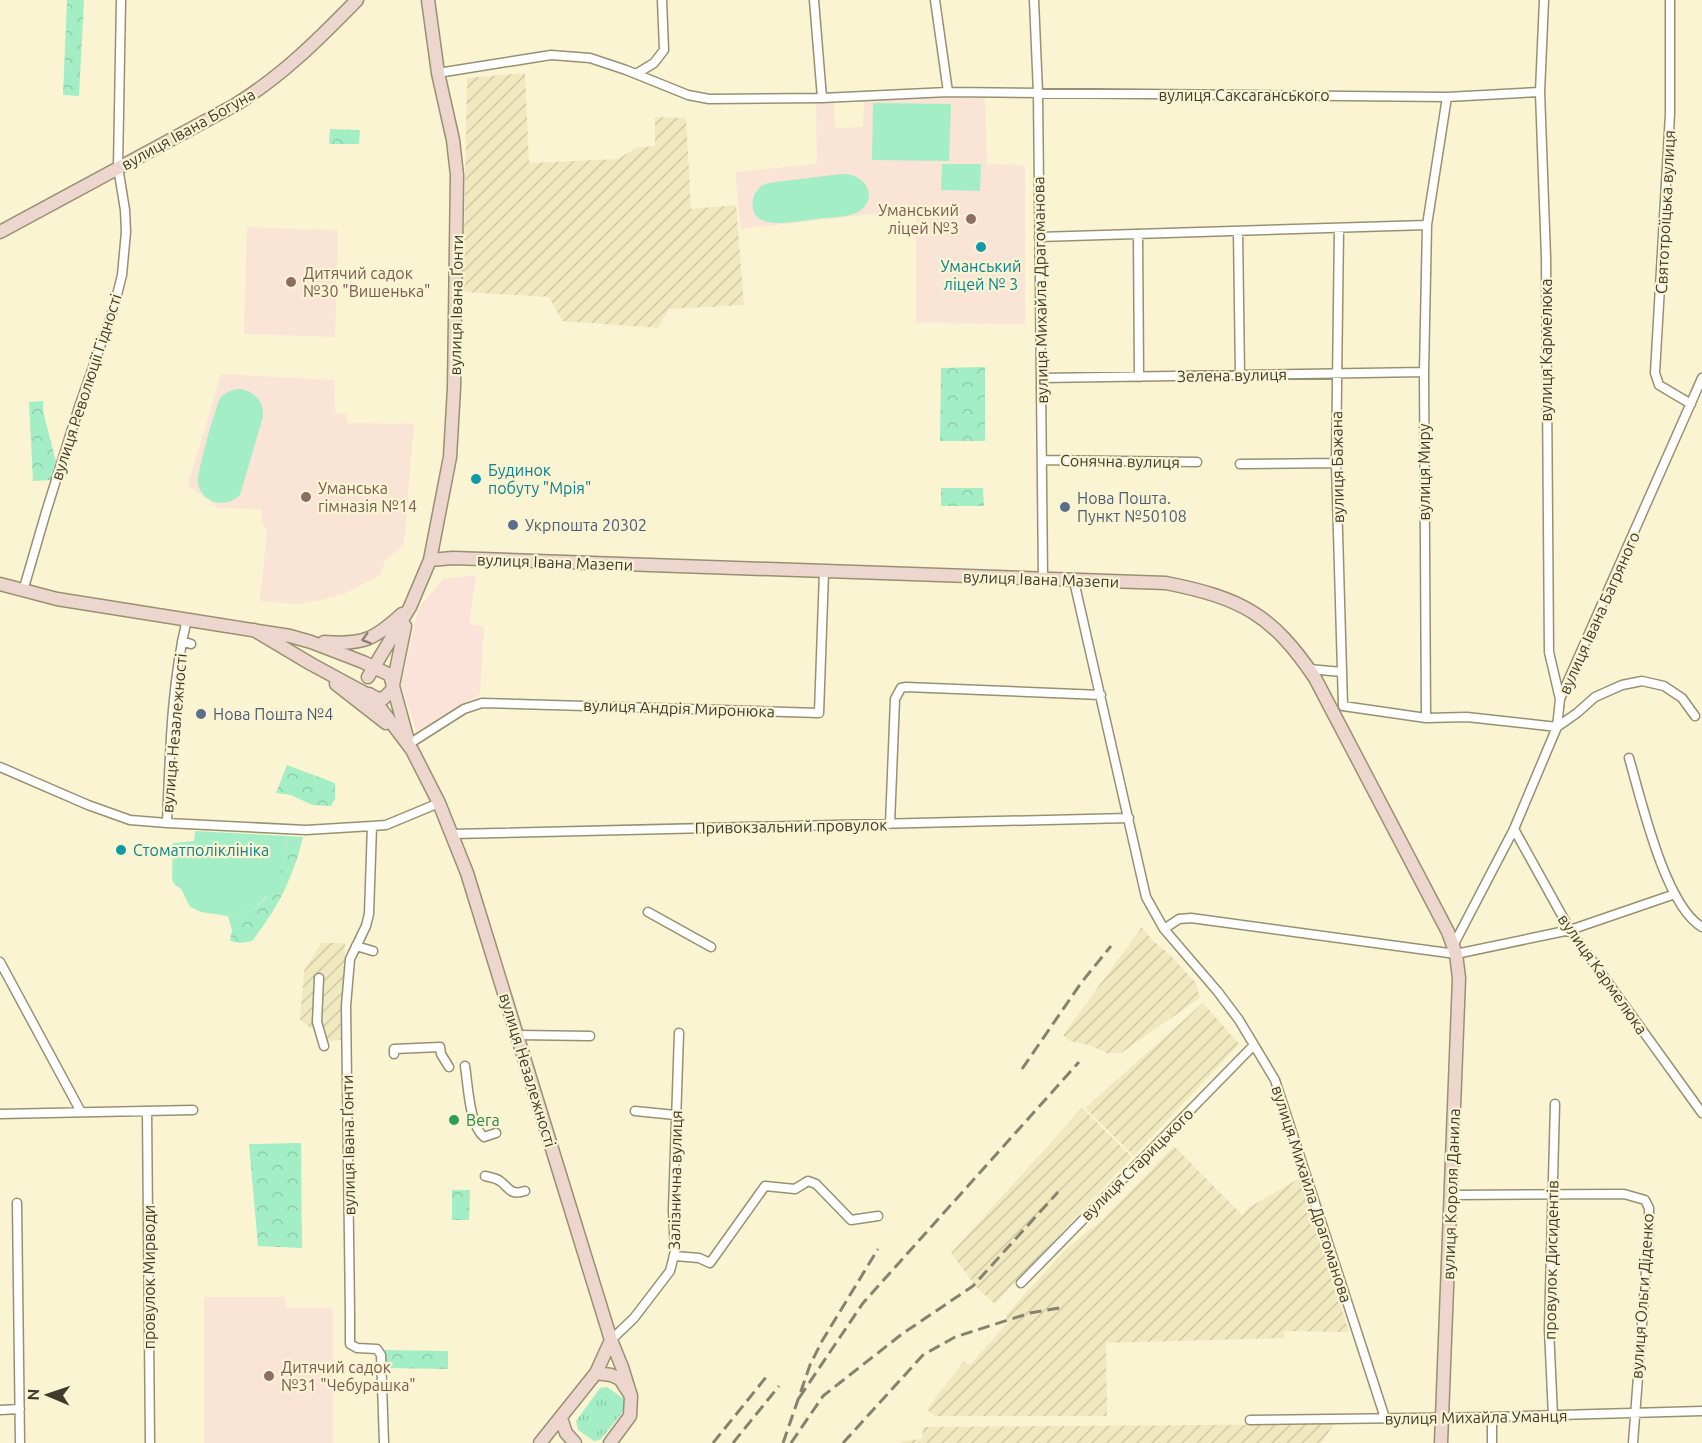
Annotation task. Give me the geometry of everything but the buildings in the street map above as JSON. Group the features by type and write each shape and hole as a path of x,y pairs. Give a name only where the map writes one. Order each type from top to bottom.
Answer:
{"main road":[{"name":"вулиця Івана Богуна","path":"0,232 235,105 264,87 315,44 357,0"},
{"name":"вулиця Івана Ґонти","path":"375,672 410,607 430,560 450,457 458,228 456,155 438,73 428,0"},
{"name":"вулиця Івана Мазепи","path":"430,560 453,558 1167,583 1204,590 1242,604 1268,622 1295,648 1309,669 1455,950"},
{"name":"вулиця Незалежності","path":"0,584 76,602 255,630 311,642 375,672"},
{"name":"вулиця Івана Ґонти","path":"311,642 364,641 386,630 410,607"},
{"name":"вулиця Івана Ґонти","path":"393,686 410,607"},
{"name":"вулиця Незалежності","path":"255,630 372,697 409,744 439,803 467,873 610,1340"},
{"name":"вулиця Незалежності","path":"311,664 409,744"},
{"path":"375,672 391,677 393,686 390,694 380,699 372,697 366,688 375,672"},
{"name":"вулиця Незалежності","path":"393,686 409,744"},
{"name":"вулиця Короля Данила","path":"1441,1443 1459,978 1455,950"},
{"path":"610,1340 631,1396 630,1416 610,1443"},
{"name":"Залізнична вулиця","path":"561,1418 596,1373 610,1340"},
{"path":"596,1373 620,1379 631,1396"},
{"path":"540,1443 561,1418"},
{"path":"561,1418 566,1433 575,1443"}],"street":[{"name":"вулиця Революції Гідності","path":"23,591 44,516 114,307 122,275 126,232 118,167 121,0"},
{"path":"636,74 654,63 664,50 662,0"},
{"path":"814,0 822,98"},
{"path":"934,0 948,92"},
{"name":"вулиця Михайла Драгоманова","path":"1034,0 1038,93 1043,579"},
{"name":"вулиця Кармелюка","path":"1544,0 1540,92 1546,257 1549,652 1560,699"},
{"name":"Святотроїцька вулиця","path":"1670,0 1670,114 1655,373 1659,385 1691,404"},
{"name":"вулиця Саксаганського","path":"438,73 550,55 590,58 688,95 709,99 822,98 948,92 1447,96 1540,92"},
{"name":"вулиця Миру","path":"1426,718 1424,372 1427,225 1447,96"},
{"path":"1039,237 1427,225"},
{"name":"вулиця Бажана","path":"1339,228 1336,463 1343,706 1426,718"},
{"path":"1238,231 1240,375"},
{"path":"1138,234 1139,377"},
{"name":"Зелена вулиця","path":"1041,378 1424,372"},
{"name":"вулиця Івана Багряного","path":"1455,950 1514,829 1557,727 1560,699 1702,378"},
{"name":"Сонячна вулиця","path":"1042,460 1197,462"},
{"path":"1240,464 1336,463"},
{"name":"вулиця Андрія Миронюка","path":"409,744 464,709 482,703 819,713 824,572"},
{"name":"вулиця Михайла Драгоманова","path":"1074,581 1146,897 1164,929 1239,1020 1275,1080 1384,1418"},
{"name":"вулиця Незалежності","path":"187,619 172,719 167,823 306,830 386,825 439,803"},
{"path":"182,641 191,644"},
{"path":"1309,669 1342,672"},
{"path":"1426,718 1467,717 1557,727 1595,697 1622,685 1642,681 1664,686 1682,698 1695,716"},
{"path":"890,824 895,699 901,688 1101,695"},
{"path":"1629,758 1661,867 1689,915 1702,927"},
{"path":"0,767 88,805 130,820 167,823"},
{"name":"Привокзальний провулок","path":"452,834 1129,818"},
{"name":"вулиця Івана Ґонти","path":"372,826 369,914 366,926 350,959 346,1006 350,1344 357,1348 377,1349 381,1355 384,1443"},
{"name":"вулиця Кармелюка","path":"1514,829 1570,930 1702,1113"},
{"path":"1164,929 1179,919 1191,918 1455,950 1570,930 1675,894"},
{"path":"648,912 711,947"},
{"path":"357,946 374,951"},
{"path":"0,962 81,1112"},
{"path":"319,978 317,1022 324,1046"},
{"name":"Залізнична вулиця","path":"610,1340 634,1317 670,1271 675,1256 673,1210 679,1033"},
{"path":"518,1035 590,1036"},
{"name":"вулиця Старицького","path":"1021,1282 1254,1045"},
{"path":"394,1054 394,1049 440,1047 441,1054 449,1067"},
{"path":"465,1066 471,1107 478,1131 484,1137 495,1133"},
{"name":"провулок Дисидентів","path":"1553,1416 1549,1329 1555,1104"},
{"path":"0,1114 193,1110"},
{"name":"провулок Мирводи","path":"147,1111 150,1443"},
{"path":"635,1112 675,1115"},
{"path":"485,1176 498,1180 507,1190 519,1193 525,1191"},
{"path":"675,1256 699,1258 710,1263 765,1186 795,1189 808,1181 816,1184 851,1220 878,1216"},
{"name":"вулиця Ольги Діденко","path":"1451,1196 1624,1194 1646,1200 1649,1208 1649,1231 1633,1443"},
{"path":"17,1203 20,1443"},
{"path":"0,1410 20,1409"},
{"name":"вулиця Михайла Уманця","path":"1250,1420 1553,1416 1635,1411 1702,1411"},
{"path":"1492,1417 1492,1443"}],"shaded area":[{"path":"525,73 529,163 618,159 636,148 655,146 655,117 686,118 691,209 736,205 744,305 669,309 658,328 562,321 549,297 463,292 467,78"},
{"name":"Уманський ліцей №3","path":"985,98 987,164 1025,165 1025,324 916,323 916,209 741,229 735,172 817,164 816,102 834,102 835,128 863,127 864,100"},
{"name":"Дитячий садок №30 \"Вишенька\"","path":"247,227 338,230 335,337 244,334"},
{"name":"Уманська гімназія №14","path":"221,374 334,380 335,412 346,414 347,423 414,424 404,544 385,561 380,575 344,594 321,600 297,604 260,601 267,532 261,520 262,509 219,508 188,485"},
{"path":"476,575 469,624 484,627 480,694 417,732 401,686 418,609 443,579"},
{"path":"1142,927 1152,940 1168,953 1196,983 1200,998 1121,1053 1107,1053 1089,1045 1070,1041 1063,1035"},
{"path":"321,943 345,943 343,1040 329,1041 300,1020 304,971"},
{"path":"1203,1003 1239,1044 1134,1156 1085,1108"},
{"path":"1082,1108 1132,1157 995,1304 977,1288 951,1253"},
{"path":"1174,1146 1242,1215 1248,1208 1300,1178 1349,1332 1284,1331 1284,1338 1106,1343 1107,1416 934,1416 927,1409 964,1361 970,1365 1008,1322 1006,1315 1065,1250 1103,1219"},
{"name":"Дитячий садок №31 \"Чебурашка\"","path":"204,1297 285,1297 286,1308 333,1308 333,1443 204,1443"},
{"path":"1334,1424 1321,1443 900,1443 922,1439 923,1427"}],"green space":[{"path":"67,0 84,0 79,96 63,95"},
{"path":"873,103 951,104 949,161 872,160"},
{"path":"330,129 360,130 359,144 329,144"},
{"path":"942,164 981,164 980,191 941,190"},
{"path":"841,174 857,177 867,187 869,194 865,207 854,214 785,223 764,221 756,216 753,208 754,195 761,186 768,183"},
{"path":"985,367 985,441 940,441 941,368"},
{"path":"236,389 242,389 258,399 263,417 240,495 228,502 215,502 204,495 200,489 198,476 221,397"},
{"path":"43,401 43,411 56,462 51,480 33,481 29,402"},
{"path":"941,488 983,488 984,506 941,506"},
{"path":"287,765 335,783 335,799 331,806 312,805 291,795 276,793"},
{"path":"195,831 287,836 286,855 275,887 256,908 228,916 201,912 190,907 181,889 174,884 172,878 173,843 194,841"},
{"path":"287,836 303,837 289,879 270,917 252,941 240,943 230,941 232,930 228,916 256,908 266,898 286,855"},
{"path":"301,1143 302,1248 258,1246 249,1144"},
{"path":"452,1190 470,1190 469,1220 452,1220"},
{"path":"385,1350 448,1351 448,1369 385,1368"},
{"path":"607,1387 624,1399 626,1408 600,1440 594,1441 578,1430 576,1421 600,1388"}],"railway":[{"path":"1022,1069 1081,983 1111,946"},
{"path":"799,1398 863,1303 1079,1062"},
{"path":"791,1443 823,1396 902,1334 973,1286 1058,1192"},
{"path":"783,1443 810,1365 878,1249"},
{"path":"843,1443 923,1355 955,1337 1030,1313 1065,1307"},
{"path":"713,1443 767,1376"},
{"path":"733,1443 779,1386"}],"place":[{"name":"Уманський ліцей №3","path":"971,219"},
{"name":"Уманський ліцей № 3","path":"981,247"},
{"name":"Дитячий садок №30 \"Вишенька\"","path":"291,282"},
{"name":"Будинок побуту \"Мрія\"","path":"476,479"},
{"name":"Уманська гімназія №14","path":"306,497"},
{"name":"Нова Пошта. Пункт №50108","path":"1065,507"},
{"name":"Укрпошта 20302","path":"513,525"},
{"name":"Нова Пошта №4","path":"201,714"},
{"name":"Стоматполіклініка","path":"121,850"},
{"name":"Вега","path":"454,1120"},
{"name":"Дитячий садок №31 \"Чебурашка\"","path":"269,1376"}]}
